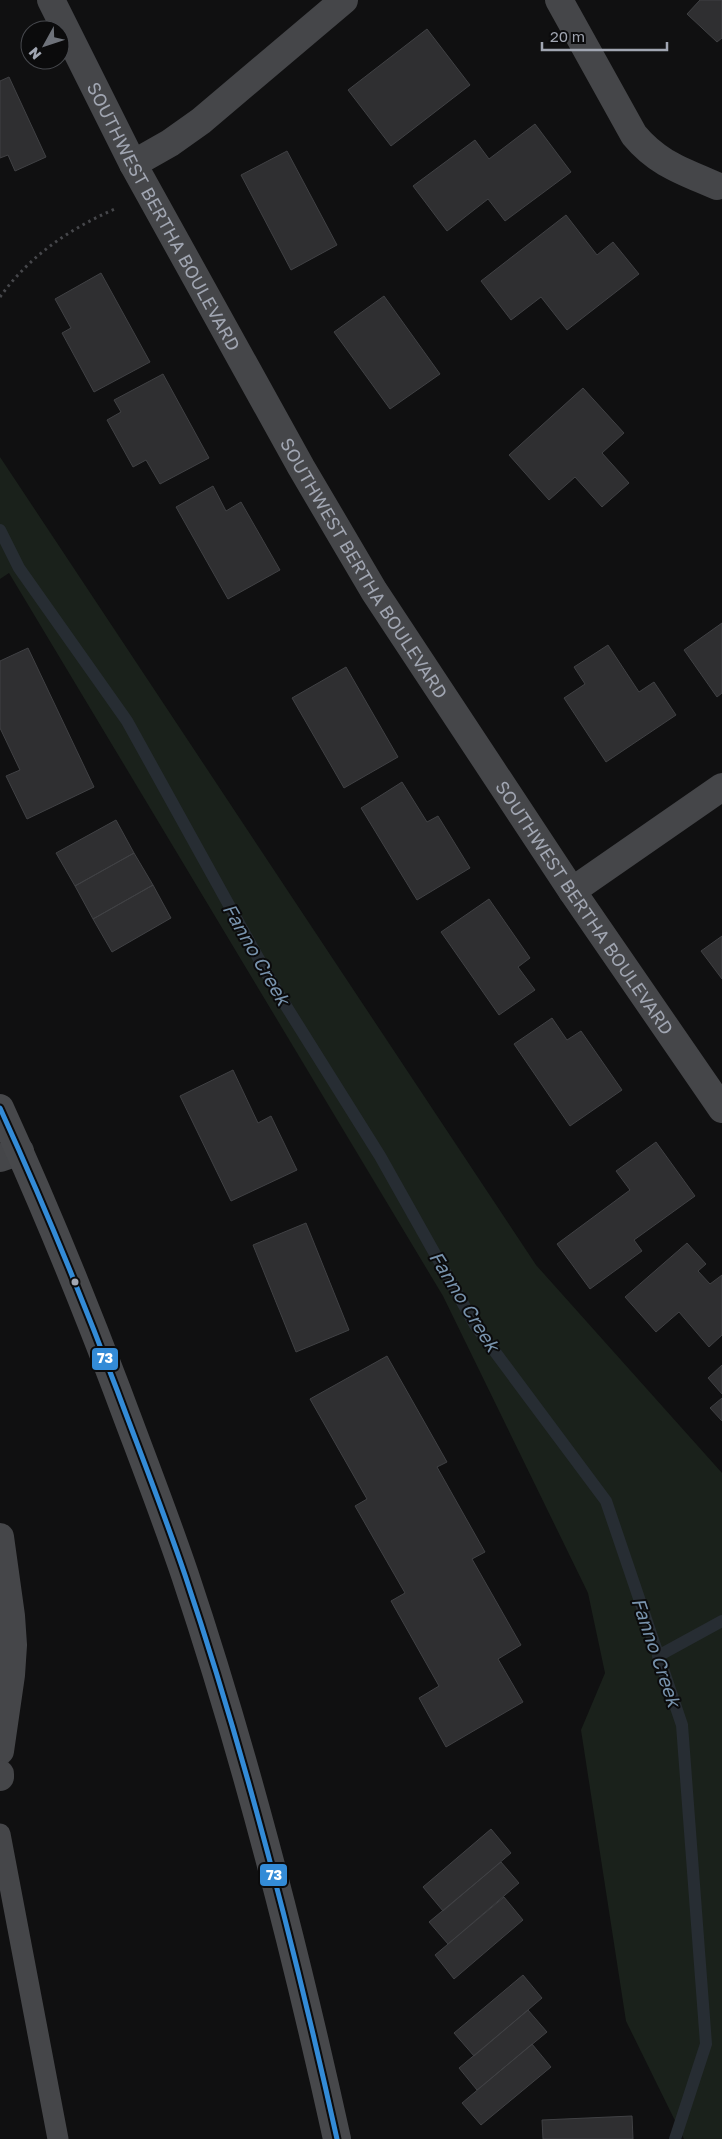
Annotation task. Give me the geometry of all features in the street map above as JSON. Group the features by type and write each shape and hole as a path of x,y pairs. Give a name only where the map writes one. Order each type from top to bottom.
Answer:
{"main road":[{"path":"0,1108 10,1155 94,1327 152,1480 196,1610 216,1673 279,1894 337,2139"}],"street":[{"name":"SOUTHWEST BERTHA BOULEVARD","path":"51,0 133,164 292,450 374,591 572,891 722,1109"},
{"path":"133,164 170,143 201,121 344,0"},
{"path":"559,0 634,135 642,145 661,161 717,186"},
{"path":"572,891 722,788"},
{"path":"0,1537 13,1645 11,1675 0,1751"}],"lane":[{"path":"0,1834 58,2139"}],"path":[{"path":"0,297 22,269 66,233 89,220 122,206 149,190"}],"shaded area":[{"path":"0,457 536,1265 722,1473 722,2139 684,2139 626,2021 581,1730 605,1673 588,1593 443,1296 9,573 0,579"}],"building":[{"path":"700,0 722,0 722,38 717,42 687,14"},
{"path":"427,29 470,85 391,146 348,90"},
{"path":"9,77 46,157 15,171 8,155 0,158 0,81"},
{"path":"535,124 571,172 505,221 488,199 447,231 413,186 475,140 489,159"},
{"path":"287,151 337,245 291,270 241,175"},
{"path":"566,215 597,255 613,242 639,274 567,330 541,297 511,320 481,281"},
{"path":"101,273 150,362 94,392 62,333 71,328 55,299"},
{"path":"384,296 440,374 390,409 334,332"},
{"path":"163,374 209,458 160,484 146,460 133,467 107,420 121,412 114,400"},
{"path":"583,388 624,433 602,453 629,483 602,507 575,477 549,500 509,455"},
{"path":"213,486 226,511 241,502 280,570 228,599 176,507"},
{"path":"722,623 722,693 717,697 684,650"},
{"path":"608,645 639,692 654,682 676,715 606,762 564,698 585,684 574,667"},
{"path":"28,648 94,787 27,819 6,776 20,770 0,728 0,661"},
{"path":"346,667 398,757 344,788 292,698"},
{"path":"402,782 427,822 438,816 470,868 417,900 361,808"},
{"path":"116,820 134,853 75,886 56,853"},
{"path":"134,853 153,885 93,919 75,886"},
{"path":"153,885 171,918 112,952 93,919"},
{"path":"489,899 530,958 518,967 535,990 499,1015 441,932"},
{"path":"722,936 722,979 701,951"},
{"path":"552,1018 567,1040 581,1031 622,1090 570,1126 514,1044"},
{"path":"233,1070 258,1123 271,1116 297,1170 231,1201 180,1096"},
{"path":"656,1142 695,1196 634,1240 642,1251 590,1289 557,1244 630,1190 616,1171"},
{"path":"306,1223 349,1330 296,1352 253,1245"},
{"path":"687,1243 706,1264 698,1271 710,1284 722,1275 722,1335 709,1347 679,1312 656,1332 625,1297"},
{"path":"387,1356 447,1462 437,1467 485,1552 472,1559 521,1645 498,1659 523,1702 446,1747 419,1698 439,1686 391,1601 405,1593 355,1506 367,1499 310,1399"},
{"path":"722,1365 722,1394 708,1378"},
{"path":"722,1398 722,1421 710,1408"},
{"path":"491,1829 511,1853 443,1911 423,1887"},
{"path":"501,1862 519,1883 448,1944 429,1922"},
{"path":"504,1897 523,1920 454,1979 435,1955"},
{"path":"523,1975 542,1998 474,2056 454,2033"},
{"path":"528,2010 547,2032 477,2090 459,2068"},
{"path":"532,2044 551,2067 481,2125 462,2103"},
{"path":"632,2116 633,2139 543,2139 542,2120"}],"waterway":[{"name":"Fanno Creek","path":"0,530 19,568 127,721 276,990 380,1156 475,1325 606,1501 682,1725 706,2044 675,2139"},
{"path":"658,1656 722,1621"}],"transit line":[{"name":"73","path":"0,1108 46,1213 117,1390 169,1529 208,1645 249,1785 287,1926 337,2139"}]}
